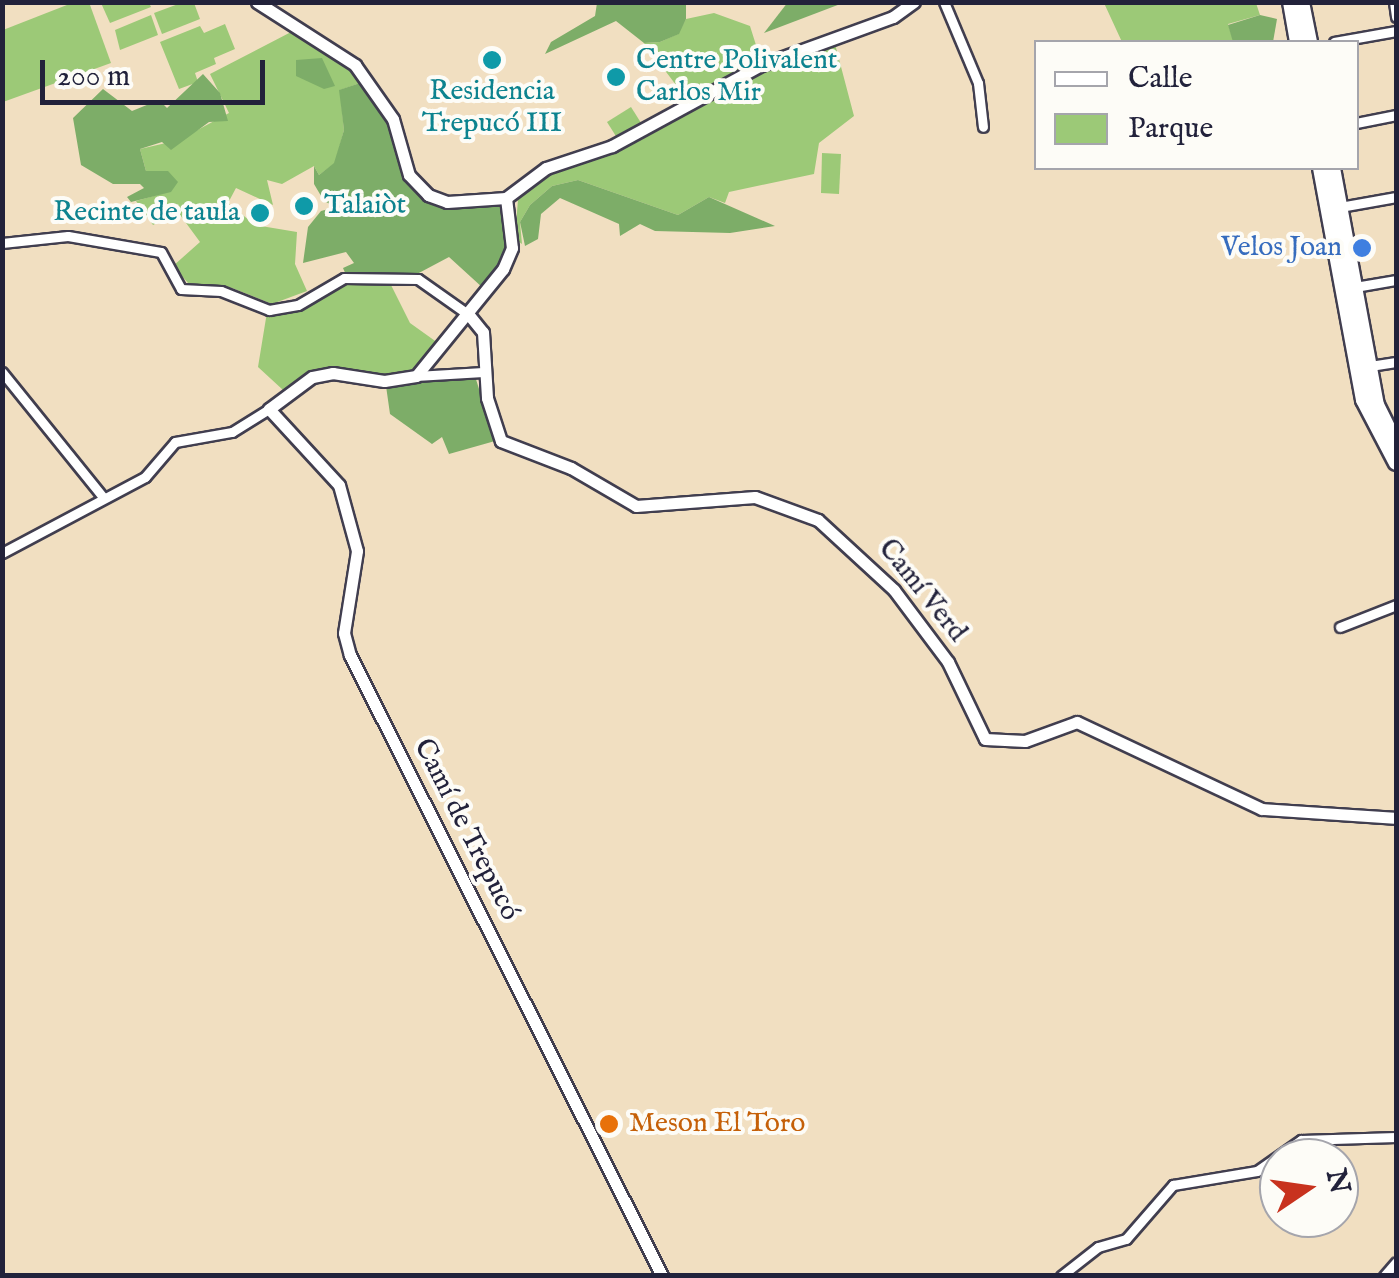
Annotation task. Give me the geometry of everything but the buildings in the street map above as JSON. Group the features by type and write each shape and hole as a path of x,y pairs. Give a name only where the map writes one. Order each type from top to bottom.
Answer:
{"main road":[{"path":"1290,2 1297,40"},
{"path":"1302,2 1310,40"},
{"path":"1320,170 1363,400 1396,463"},
{"path":"1333,170 1378,405 1396,442"}],"street":[{"path":"257,2 275,6 355,65 393,118 409,174 428,195 447,202 506,198 546,168 612,146 761,65 893,18 914,2"},
{"path":"944,2 978,83 983,127"},
{"path":"1394,2 1396,17"},
{"path":"1345,40 1396,31"},
{"path":"1359,122 1396,116"},
{"path":"1340,207 1396,197"},
{"path":"416,376 469,315 512,248 506,198"},
{"path":"2,244 82,237 162,252 181,289 221,290 269,310 298,306 344,278 418,279 469,315"},
{"path":"1355,287 1396,280"},
{"name":"Camí Verd","path":"469,315 482,332 482,372 502,441 571,468 613,498 659,507 755,498 818,520 894,590 948,662 984,739 1025,741 1077,722 1262,808 1396,818"},
{"path":"1370,366 1396,362"},
{"path":"2,372 103,497"},
{"path":"2,553 145,477 175,442 232,432 312,378 333,372 384,381 482,372"},
{"name":"Camí de Trepucó","path":"269,409 339,485 357,551 344,633 350,655 662,1276"},
{"path":"1340,627 1396,605"},
{"path":"1061,1276 1098,1247 1126,1239 1173,1185 1257,1171 1300,1140 1396,1137"},
{"path":"1384,1276 1396,1262"}],"green space":[{"path":"788,2 843,2 843,3 764,33"},
{"path":"72,3 90,5 111,63 3,102 3,30"},
{"path":"101,3 149,3 151,7 110,23"},
{"path":"181,3 194,3 200,19 162,34 154,13"},
{"path":"597,3 686,3 686,19 679,34 660,42 644,43 616,21 545,54 551,42 595,16"},
{"path":"1104,3 1256,3 1260,15 1228,24 1233,40 1121,40"},
{"path":"714,13 750,26 761,61 689,102 644,43 660,42 678,34 686,19"},
{"path":"151,15 158,35 120,50 115,30"},
{"path":"1260,15 1277,19 1273,40 1232,40 1228,25"},
{"path":"225,24 235,49 214,58 216,64 195,73 198,82 179,89 160,42 200,26 204,33"},
{"path":"293,31 350,65 363,82 340,90 344,130 335,163 319,175 314,166 282,184 267,180 273,205 236,188 228,203 255,225 297,232 295,264 307,291 272,304 232,288 188,283 173,266 200,242 178,212 153,225 136,201 171,191 146,171 140,149 179,140 229,113 210,74"},
{"path":"835,44 854,116 819,143 814,174 729,192 725,203 709,197 678,215 578,180 552,186 530,205 520,222 522,244 515,239 518,199 548,173 619,151 768,67"},
{"path":"322,58 335,86 324,89 296,76 296,60"},
{"path":"203,74 220,93 228,121 209,122 171,150 162,142 140,149 146,171 168,171 178,182 171,192 131,202 127,197 144,188 140,184 113,184 81,165 73,118 103,89 132,111 159,100 167,108"},
{"path":"363,82 388,121 401,172 425,201 501,207 507,239 502,262 483,288 449,257 417,274 346,275 343,268 354,263 346,252 303,263 308,227 321,211 336,207 324,201 314,184 314,166 319,175 334,163 344,130 339,90"},
{"path":"631,107 643,126 619,141 607,122"},
{"path":"822,153 841,154 839,194 821,193"},
{"path":"578,180 678,215 709,197 775,226 730,233 655,231 640,224 620,236 619,224 560,198 541,214 538,239 525,246 520,222 530,205 552,186"},
{"path":"349,280 390,283 410,323 438,343 413,373 382,377 338,368 304,375 283,390 258,367 267,312 306,305"},
{"path":"475,376 495,441 449,454 442,437 432,444 390,414 386,386"}],"place":[{"name":"Residencia Trepucó III","path":"492,60"},
{"name":"Centre Polivalent Carlos Mir","path":"616,77"},
{"name":"Talaiòt","path":"304,206"},
{"name":"Recinte de taula","path":"260,213"},
{"name":"Velos Joan","path":"1362,248"},
{"name":"Meson El Toro","path":"609,1124"}]}
